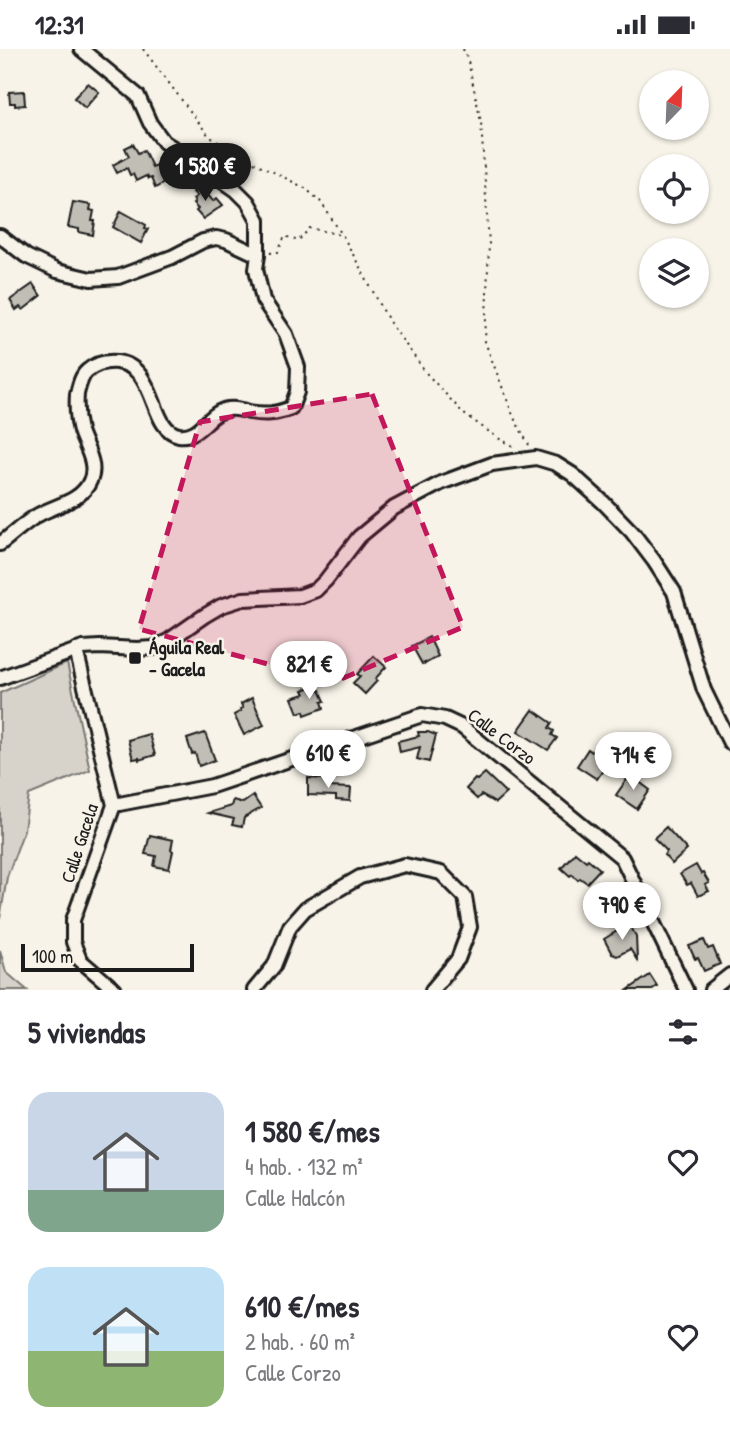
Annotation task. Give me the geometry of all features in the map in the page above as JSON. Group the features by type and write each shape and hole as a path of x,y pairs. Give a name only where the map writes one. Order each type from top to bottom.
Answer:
{"street":[{"path":"0,544 37,515 62,505 83,492 90,481 92,461 80,429 76,406 78,388 84,374 93,365 120,362 132,368 143,378 162,422 179,435 194,433 216,412 231,408 275,414 290,408 296,392 298,367 286,334 263,300 256,269 258,220 248,202 208,170 164,142 150,123 138,96 81,49"},
{"path":"0,236 26,256 57,271 91,279 118,277 216,238 258,255"},
{"path":"0,678 83,648 153,648 204,616 243,599 300,596 316,590 359,537 394,508 441,483 492,464 536,458 556,464 572,474 632,532 654,561 674,593 705,690 730,743"},
{"name":"Calle Gacela","path":"76,650 114,805 74,920 73,942 80,960 115,990"},
{"name":"Calle Corzo","path":"114,805 212,786 422,715 445,719 462,727 622,858 686,990"},
{"path":"254,990 274,966 290,926 305,909 360,877 405,865 441,873 465,897 470,927 458,959 432,990"},
{"path":"711,990 730,975"}],"path":[{"path":"144,49 209,136 305,188 320,201 343,236 390,323 427,374 464,414 517,448"},
{"path":"463,49 481,122 489,244 485,342 514,418 536,458"},
{"path":"258,255 278,252 285,236 298,241 310,228 343,236"}],"highlighted area":[{"path":"372,394 463,627 334,682 139,629 200,422"}],"shaded area":[{"path":"67,663 90,770 29,795 24,830 7,877 0,919 0,693"},
{"path":"0,950 6,972 27,990 0,990"}],"building":[{"path":"88,83 99,92 85,108 74,98"},
{"path":"24,91 25,105 15,106 15,103 10,103 9,92"},
{"path":"133,144 138,153 144,150 152,167 164,161 168,168 173,165 178,175 155,188 151,178 146,176 136,181 127,168 117,173 113,165 129,156 125,148"},
{"path":"200,186 213,201 217,198 223,205 203,219 193,204 193,199 197,196 193,192"},
{"path":"73,202 91,205 90,210 94,211 92,221 95,221 93,235 68,227"},
{"path":"121,211 146,225 145,228 148,229 141,243 113,227"},
{"path":"33,284 41,296 23,310 20,307 16,310 10,300"},
{"path":"429,637 438,656 422,664 412,646"},
{"path":"374,656 386,667 365,694 353,683 360,676 357,674"},
{"path":"316,685 325,701 322,702 324,708 305,715 304,711 298,713 292,698 305,694 303,690"},
{"path":"252,698 264,725 244,735 234,715 243,708 241,704"},
{"path":"533,710 552,723 549,728 557,738 548,750 518,731"},
{"path":"418,732 436,735 429,762 417,759 420,747 400,752 398,741 419,736"},
{"path":"205,733 215,760 199,766 187,739"},
{"path":"149,734 155,755 133,759 128,740"},
{"path":"599,742 615,752 597,779 577,766 588,749 592,752"},
{"path":"485,773 506,793 495,803 481,795 477,799 466,789"},
{"path":"630,775 650,790 637,809 616,795"},
{"path":"308,778 328,779 328,787 351,788 350,801 336,800 336,796 308,795"},
{"path":"253,796 261,808 244,818 242,827 232,825 234,819 208,813 231,806 233,800 243,803"},
{"path":"666,827 687,850 672,864 664,855 667,851 654,838"},
{"path":"150,835 173,840 169,869 154,866 156,856 145,854"},
{"path":"575,852 600,869 587,883 572,874 570,876 561,868"},
{"path":"696,865 709,883 705,885 709,891 698,896 691,883 687,885 680,874"},
{"path":"629,924 636,936 637,960 630,949 617,956 612,954 604,939"},
{"path":"704,940 708,949 713,947 720,964 704,971 689,946"},
{"path":"650,975 657,986 651,990 628,990"}],"place":[{"name":"Águila Real - Gacela","path":"135,658"}]}
